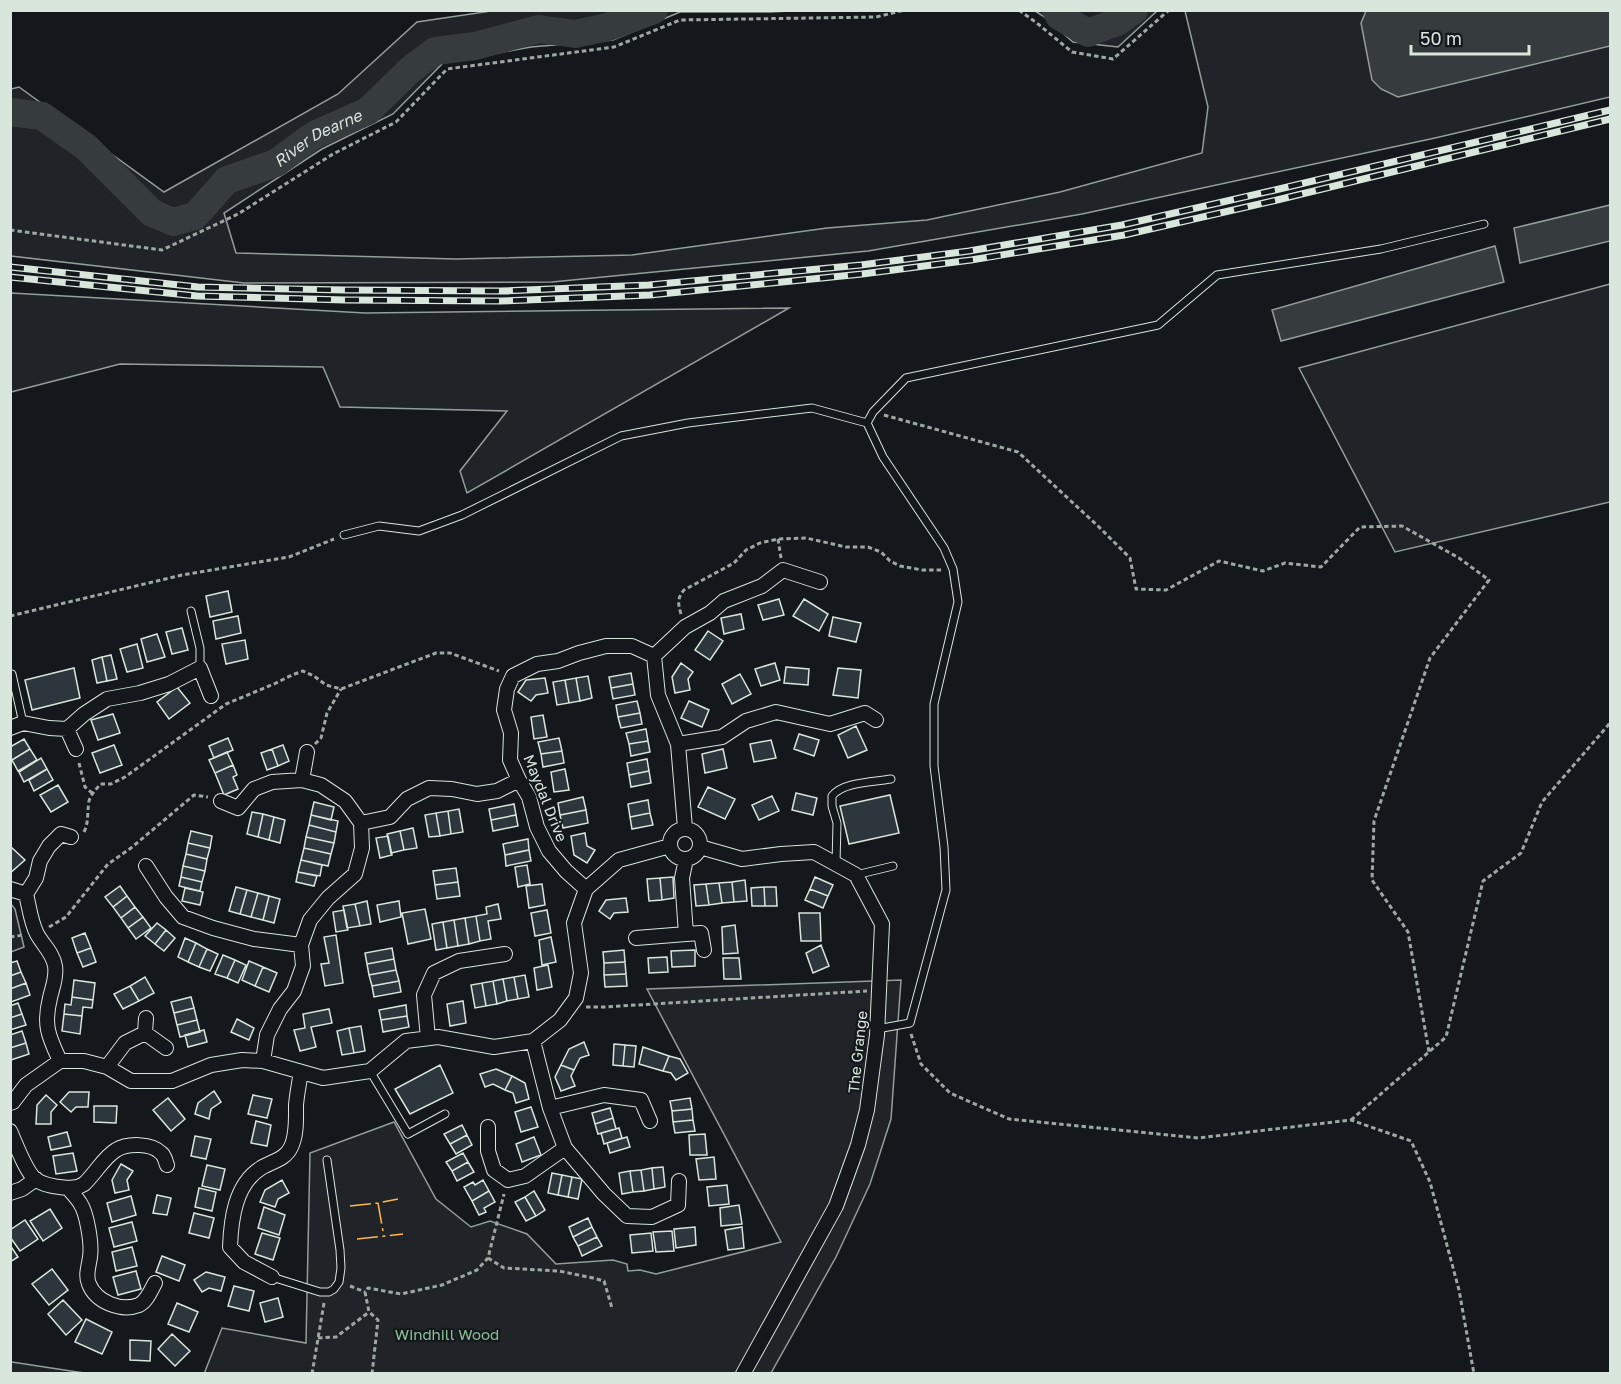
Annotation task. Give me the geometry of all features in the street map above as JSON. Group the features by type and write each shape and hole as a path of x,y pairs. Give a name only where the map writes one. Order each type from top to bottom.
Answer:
{"street":[{"path":"654,656 685,627 710,614 724,601 762,586 783,570 820,582"},
{"path":"513,676 537,664 558,662 579,653 606,646 632,646 654,656"},
{"path":"654,656 658,695 678,744 685,828"},
{"path":"17,726 67,729 107,699 140,693 169,684 200,668 211,696"},
{"name":"Maydal Drive","path":"513,676 507,688 504,710 511,733 510,760 529,797 537,827 549,852 586,890"},
{"path":"678,744 722,737 746,721 776,712 830,724 865,713 876,720"},
{"path":"67,729 76,749"},
{"path":"302,780 307,752"},
{"path":"221,801 238,808 254,789 272,782 302,780 321,785 345,801 361,823 362,848 355,874 328,898 310,920 301,945 303,966 294,991 280,1009 267,1035 263,1061"},
{"path":"361,823 390,817 407,799 429,788 452,789 477,794 497,792 519,780"},
{"path":"680,829 689,829 699,838 700,847 695,856 686,859 673,854 670,846 672,836 680,829"},
{"path":"60,1061 48,1036 46,1021 56,973 55,964 48,948 37,934 26,894 36,878 40,861 49,846 61,834 71,837"},
{"path":"10,1103 26,1085 60,1061 84,1061 107,1067 131,1081 172,1081 211,1065 242,1060 263,1061 323,1078 370,1071 406,1041 438,1037 494,1047 534,1041 560,1020 576,999 581,973 574,923 586,890 619,860 670,846"},
{"path":"700,847 742,859 814,852 856,875"},
{"path":"686,859 682,878 686,934"},
{"path":"146,866 166,897 183,917 254,939 301,945"},
{"name":"The Grange","path":"743,1374 836,1206 858,1145 867,1110 877,1029 882,924 856,875"},
{"path":"10,889 26,894"},
{"path":"636,938 701,933 704,950"},
{"path":"428,1038 424,995 434,974 459,961 505,954"},
{"path":"145,1033 146,1018"},
{"path":"107,1067 125,1043 145,1033"},
{"path":"145,1033 166,1048"},
{"path":"534,1041 550,1107 565,1148 604,1194 627,1216 652,1217 678,1205 679,1181"},
{"path":"272,1277 244,1262 230,1247 231,1231 235,1205 246,1181 261,1168 279,1161 291,1147 301,1072"},
{"path":"550,1107 604,1095 641,1100 650,1121"},
{"path":"488,1127 488,1150 495,1170 508,1180 525,1176 565,1148"},
{"path":"10,1131 36,1179 53,1186 68,1188 84,1184 111,1154 128,1146 151,1147 159,1150 167,1165"},
{"path":"10,1194 36,1179"},
{"path":"68,1188 81,1204 84,1212 91,1248 87,1278 96,1296 113,1305 134,1306 146,1299 155,1283"}],"lane":[{"path":"867,423 873,412 906,378 1158,325 1217,275 1381,249 1484,224"},
{"path":"344,535 379,526 419,531 462,515 621,436 688,423 812,408 867,423 883,457 944,548 953,569 958,602 934,704 934,766 944,847 946,890 910,1023 877,1029"},
{"path":"190,611 200,648 200,668"},
{"path":"12,674 17,726"},
{"path":"836,864 837,823 832,806 832,796 837,790 846,786 891,779"},
{"path":"856,875 893,866"},
{"path":"370,1071 408,1134 445,1114"},
{"path":"272,1277 320,1292 334,1289 339,1282 340,1250 327,1160"}],"path":[{"path":"10,230 162,250 238,214 333,154 396,122 447,69 614,47 680,20 876,17 905,10"},
{"path":"1019,10 1072,52 1113,59 1169,10"},
{"path":"873,412 1018,452 1130,558 1136,589 1166,590 1219,561 1263,571 1285,563 1321,567 1360,527 1402,526 1459,558 1490,580 1430,658 1374,821 1372,880 1408,932 1429,1052"},
{"path":"10,616 182,575 289,557 344,535"},
{"path":"678,604 679,595 684,590 734,563 747,550 760,543 778,539 806,538 846,547 868,547 881,552 890,561 900,566 922,570 953,569"},
{"path":"71,837 81,838 86,827 89,801 92,793 100,784 111,784 125,777 226,704 292,675 303,671 326,685 341,689 436,653 450,653 513,676"},
{"path":"307,752 321,738 327,713 341,689"},
{"path":"1351,1120 1446,1037 1483,881 1521,853 1542,802 1611,723"},
{"path":"76,749 85,787 92,793"},
{"path":"10,937 37,934 66,917 108,864 131,848 194,795 221,801"},
{"path":"570,1006 604,1007 869,991 880,981"},
{"path":"910,1023 911,1036 921,1064 950,1093 1009,1119 1198,1138 1351,1120 1411,1141 1430,1182 1459,1290 1474,1374"},
{"path":"365,1292 369,1288 401,1294 442,1285 477,1270 488,1258 508,1180"},
{"path":"488,1258 504,1268 559,1271 604,1281 612,1308"},
{"path":"339,1282 365,1292"},
{"path":"312,1374 326,1292"},
{"path":"365,1292 369,1311 378,1320 372,1374"},
{"path":"318,1338 336,1337 369,1311"}],"green space":[{"path":"491,11 790,11 680,12 613,40 531,47 443,63 393,114 322,149 224,213 236,253 456,259 632,255 827,228 927,220 1060,192 1202,153 1208,107 1185,11 1610,11 1610,97 1435,138 1082,214 868,251 552,282 244,283 11,256 11,89 19,87 164,192 338,94 417,22"},
{"path":"1035,11 1157,11 1118,47 1073,42"},
{"path":"1610,284 1610,502 1395,552 1299,368"},
{"path":"11,293 365,313 789,308 467,493 460,471 507,411 340,407 323,367 120,364 11,392"},
{"path":"11,904 15,909 24,947 11,952"},
{"name":"Windhill Wood","path":"901,980 891,1119 870,1184 836,1257 771,1373 204,1374 222,1328 306,1343 310,1153 394,1122 436,1199 471,1227 490,1221 527,1234 556,1264 613,1260 627,1264 628,1271 640,1270 656,1274 781,1242 647,989"},
{"path":"10,1362 12,1362 84,1373 11,1373"}],"shaded area":[{"path":"1366,11 1610,11 1610,46 1398,97 1381,89 1372,80 1361,23"},
{"path":"1610,205 1610,241 1520,263 1514,228"},
{"path":"1495,246 1504,282 1281,341 1272,310"}],"building":[{"path":"228,591 232,612 210,617 206,596"},
{"path":"779,599 784,615 763,620 758,605"},
{"path":"804,599 828,614 819,631 793,616"},
{"path":"741,614 744,629 724,634 721,618"},
{"path":"238,616 241,633 216,639 213,621"},
{"path":"833,617 861,623 856,642 829,636"},
{"path":"182,628 188,650 172,654 166,632"},
{"path":"708,631 723,641 710,660 695,650"},
{"path":"157,634 165,657 147,662 141,639"},
{"path":"245,640 248,659 226,664 222,644"},
{"path":"137,644 143,668 127,672 120,649"},
{"path":"111,655 117,679 107,681 102,657"},
{"path":"102,657 107,681 97,683 92,660"},
{"path":"681,663 693,672 688,679 690,690 675,693 672,677"},
{"path":"775,663 780,680 761,686 755,669"},
{"path":"786,667 809,669 808,685 784,683"},
{"path":"74,668 80,698 32,710 25,680"},
{"path":"838,668 861,670 858,698 833,695"},
{"path":"631,673 633,684 611,688 609,677"},
{"path":"740,674 751,694 732,704 722,684"},
{"path":"588,676 592,698 580,701 576,678"},
{"path":"545,678 548,693 536,695 531,701 518,692 526,680"},
{"path":"576,678 580,701 569,703 565,680"},
{"path":"565,680 569,703 557,705 553,682"},
{"path":"633,684 635,695 613,699 611,688"},
{"path":"177,687 190,703 169,719 157,702"},
{"path":"637,701 640,713 618,717 616,705"},
{"path":"689,701 709,710 702,727 681,718"},
{"path":"640,713 642,724 621,728 618,717"},
{"path":"113,714 120,733 98,740 91,720"},
{"path":"543,715 547,737 534,739 531,717"},
{"path":"856,726 867,750 848,758 838,735"},
{"path":"646,729 648,741 629,744 626,733"},
{"path":"799,734 819,740 814,756 794,749"},
{"path":"228,738 233,750 214,758 209,746"},
{"path":"559,738 562,751 541,754 538,742"},
{"path":"24,739 30,749 12,760 10,747"},
{"path":"771,740 776,758 754,762 750,744"},
{"path":"648,741 650,752 631,756 629,744"},
{"path":"114,745 122,765 100,773 92,753"},
{"path":"283,745 289,761 278,766 272,749"},
{"path":"30,749 37,760 18,771 12,760"},
{"path":"272,749 278,766 267,770 261,753"},
{"path":"723,749 727,768 705,773 702,754"},
{"path":"562,751 564,763 543,767 541,754"},
{"path":"227,752 233,765 215,773 209,760"},
{"path":"41,758 47,769 24,782 19,772"},
{"path":"647,759 649,771 629,775 627,763"},
{"path":"233,765 237,775 233,777 238,789 224,795 215,773"},
{"path":"47,769 53,780 34,791 29,780"},
{"path":"565,769 569,790 554,792 551,772"},
{"path":"649,771 651,783 631,787 629,775"},
{"path":"58,785 68,802 51,812 40,795"},
{"path":"708,787 735,799 725,819 698,807"},
{"path":"796,793 817,798 813,815 792,810"},
{"path":"890,795 899,833 849,844 840,806"},
{"path":"772,796 779,811 759,820 752,805"},
{"path":"583,797 586,810 560,815 558,803"},
{"path":"648,800 650,813 630,817 628,804"},
{"path":"314,802 334,807 331,820 311,815"},
{"path":"514,804 516,815 491,820 489,809"},
{"path":"459,809 463,832 451,834 448,811"},
{"path":"586,810 588,823 563,828 560,815"},
{"path":"448,811 451,834 440,836 436,813"},
{"path":"252,812 263,814 258,837 247,834"},
{"path":"436,813 440,836 429,837 425,815"},
{"path":"650,813 653,825 632,829 630,817"},
{"path":"263,814 274,817 269,840 258,837"},
{"path":"311,815 338,821 336,832 309,825"},
{"path":"516,815 518,826 493,831 491,820"},
{"path":"274,817 285,820 280,843 269,840"},
{"path":"309,825 336,832 334,843 306,837"},
{"path":"413,828 417,848 404,850 400,831"},
{"path":"191,831 212,836 210,848 188,843"},
{"path":"400,831 404,850 391,853 387,834"},
{"path":"585,833 587,846 595,850 587,863 574,855 571,836"},
{"path":"388,836 392,855 380,858 376,838"},
{"path":"306,837 334,843 331,854 304,848"},
{"path":"528,839 529,850 505,855 503,844"},
{"path":"188,843 210,848 207,859 186,854"},
{"path":"10,846 25,860 10,873"},
{"path":"304,848 331,854 328,866 301,860"},
{"path":"529,850 531,861 506,866 505,855"},
{"path":"186,854 207,859 205,871 183,866"},
{"path":"301,860 322,865 320,876 298,872"},
{"path":"527,865 530,884 518,887 515,867"},
{"path":"183,866 205,871 202,882 181,877"},
{"path":"456,868 458,882 435,885 433,871"},
{"path":"298,872 317,876 314,886 296,882"},
{"path":"181,877 202,882 200,891 179,886"},
{"path":"673,877 674,898 662,900 660,878"},
{"path":"815,877 833,885 828,896 810,889"},
{"path":"660,878 662,900 649,901 647,879"},
{"path":"745,880 747,901 734,902 732,882"},
{"path":"458,882 460,896 437,899 435,885"},
{"path":"732,882 734,902 722,903 719,883"},
{"path":"719,883 722,903 709,905 706,884"},
{"path":"542,884 545,905 529,908 526,886"},
{"path":"706,884 709,905 696,906 694,885"},
{"path":"120,886 127,896 113,907 105,897"},
{"path":"236,887 247,890 240,914 229,911"},
{"path":"764,887 776,887 777,906 765,906"},
{"path":"764,887 765,906 752,906 751,888"},
{"path":"185,888 203,892 200,905 182,901"},
{"path":"810,889 828,896 823,908 805,900"},
{"path":"247,890 258,893 251,917 240,914"},
{"path":"258,893 269,896 263,920 251,917"},
{"path":"127,896 135,907 121,918 113,907"},
{"path":"269,896 280,899 274,923 263,920"},
{"path":"626,898 628,912 614,913 610,919 599,911 606,900"},
{"path":"367,901 371,924 360,926 355,904"},
{"path":"399,901 401,917 380,922 377,905"},
{"path":"355,904 360,926 347,928 343,906"},
{"path":"498,904 501,919 488,921 491,939 480,941 476,916 487,914 486,907"},
{"path":"135,907 143,917 128,928 121,918"},
{"path":"425,909 431,939 408,944 402,913"},
{"path":"344,910 348,930 336,932 333,912"},
{"path":"547,910 551,933 535,936 531,913"},
{"path":"799,913 820,913 821,941 801,941"},
{"path":"476,916 480,941 469,944 465,918"},
{"path":"143,917 151,928 136,939 128,928"},
{"path":"465,918 469,944 458,946 454,920"},
{"path":"454,920 458,946 447,948 443,922"},
{"path":"443,922 447,948 436,950 432,924"},
{"path":"157,923 166,930 155,944 145,936"},
{"path":"735,925 738,953 723,954 722,927"},
{"path":"166,930 175,938 164,951 155,944"},
{"path":"85,933 91,948 77,953 72,938"},
{"path":"336,935 343,983 325,986 321,964 329,963 324,937"},
{"path":"551,937 556,962 542,965 539,940"},
{"path":"185,938 196,943 188,962 178,957"},
{"path":"196,943 207,949 199,967 188,962"},
{"path":"821,945 829,966 813,973 806,953"},
{"path":"91,948 96,962 83,967 77,953"},
{"path":"392,948 394,959 367,964 365,953"},
{"path":"207,949 218,954 210,971 199,967"},
{"path":"624,950 625,962 604,963 603,952"},
{"path":"695,950 695,966 672,967 671,951"},
{"path":"223,955 235,960 227,978 215,974"},
{"path":"667,957 668,972 649,973 648,958"},
{"path":"723,958 739,958 741,979 724,979"},
{"path":"394,959 396,970 369,975 367,964"},
{"path":"235,960 246,965 238,983 227,978"},
{"path":"17,961 21,972 10,976 10,963"},
{"path":"249,961 263,967 255,986 242,980"},
{"path":"625,962 626,974 604,975 604,963"},
{"path":"548,965 552,987 537,990 534,968"},
{"path":"263,967 277,973 269,992 255,986"},
{"path":"396,970 399,981 372,986 369,975"},
{"path":"21,972 26,983 10,989 10,976"},
{"path":"626,974 627,986 605,987 604,975"},
{"path":"525,975 529,997 518,999 514,977"},
{"path":"145,977 154,993 139,1001 130,986"},
{"path":"514,977 518,999 507,1001 503,979"},
{"path":"503,979 507,1001 497,1004 493,981"},
{"path":"74,980 95,983 93,1000 72,997"},
{"path":"399,981 401,992 374,997 372,986"},
{"path":"493,981 497,1004 486,1006 482,983"},
{"path":"26,983 30,995 11,1002 10,989"},
{"path":"482,983 486,1006 475,1008 471,985"},
{"path":"130,986 139,1001 123,1009 114,994"},
{"path":"72,997 93,1000 92,1008 83,1007 82,1016 64,1014 65,1004 71,1005"},
{"path":"191,997 194,1008 174,1013 171,1002"},
{"path":"463,1001 466,1023 450,1026 447,1004"},
{"path":"18,1003 22,1014 10,1018 10,1006"},
{"path":"406,1005 407,1016 381,1020 379,1010"},
{"path":"194,1008 197,1020 177,1025 174,1013"},
{"path":"329,1009 332,1023 311,1027 316,1047 300,1051 294,1030 305,1028 303,1014"},
{"path":"22,1014 26,1025 10,1030 10,1018"},
{"path":"64,1014 82,1016 80,1034 62,1031"},
{"path":"407,1016 409,1027 383,1032 381,1020"},
{"path":"237,1019 254,1028 249,1040 231,1032"},
{"path":"197,1020 200,1032 180,1037 177,1025"},
{"path":"361,1026 365,1051 354,1053 349,1028"},
{"path":"349,1028 354,1053 342,1055 337,1031"},
{"path":"204,1030 207,1042 188,1047 185,1035"},
{"path":"22,1031 26,1043 10,1048 10,1035"},
{"path":"584,1042 589,1055 580,1058 574,1070 561,1065 569,1049"},
{"path":"26,1043 29,1054 11,1060 10,1048"},
{"path":"614,1044 625,1045 623,1066 613,1065"},
{"path":"625,1045 636,1046 634,1067 623,1066"},
{"path":"643,1047 669,1056 663,1071 639,1064"},
{"path":"669,1056 680,1059 688,1073 676,1080 671,1073 663,1071"},
{"path":"440,1065 453,1093 410,1114 395,1089"},
{"path":"561,1065 574,1070 571,1076 575,1086 561,1091 555,1077"},
{"path":"496,1069 512,1076 505,1090 493,1084 485,1087 480,1074"},
{"path":"512,1076 525,1083 529,1099 516,1103 513,1093 505,1090"},
{"path":"214,1091 221,1102 211,1109 209,1119 195,1114 198,1103"},
{"path":"69,1092 89,1092 88,1107 76,1107 71,1112 60,1102"},
{"path":"46,1095 57,1105 51,1112 51,1124 36,1124 37,1105"},
{"path":"253,1095 272,1099 267,1118 248,1114"},
{"path":"168,1098 185,1119 171,1131 153,1110"},
{"path":"690,1098 692,1109 672,1111 670,1101"},
{"path":"94,1106 117,1106 116,1123 94,1122"},
{"path":"531,1107 538,1127 521,1132 515,1112"},
{"path":"610,1108 613,1118 595,1124 592,1113"},
{"path":"692,1109 693,1120 673,1122 672,1111"},
{"path":"613,1118 616,1129 598,1134 595,1124"},
{"path":"693,1120 695,1131 675,1133 673,1122"},
{"path":"256,1121 271,1125 267,1146 251,1143"},
{"path":"462,1125 467,1135 450,1144 444,1134"},
{"path":"619,1128 622,1138 604,1144 601,1133"},
{"path":"67,1132 71,1146 51,1150 48,1137"},
{"path":"705,1134 707,1155 690,1155 689,1135"},
{"path":"467,1135 472,1145 456,1154 450,1144"},
{"path":"195,1136 211,1139 206,1159 191,1156"},
{"path":"534,1137 541,1155 522,1162 516,1144"},
{"path":"627,1137 630,1147 610,1153 607,1143"},
{"path":"73,1153 77,1171 56,1174 53,1156"},
{"path":"463,1153 468,1162 452,1171 446,1162"},
{"path":"714,1157 716,1179 699,1180 696,1159"},
{"path":"468,1162 474,1172 457,1181 452,1171"},
{"path":"121,1164 133,1171 127,1180 129,1190 115,1193 112,1180"},
{"path":"207,1165 225,1169 220,1190 202,1186"},
{"path":"663,1167 665,1187 654,1189 652,1168"},
{"path":"652,1168 654,1189 644,1191 641,1170"},
{"path":"641,1170 644,1191 633,1192 630,1171"},
{"path":"630,1171 633,1192 622,1194 619,1173"},
{"path":"552,1173 562,1175 558,1195 548,1193"},
{"path":"562,1175 572,1177 568,1197 558,1195"},
{"path":"572,1177 582,1179 578,1199 568,1197"},
{"path":"282,1180 289,1193 278,1199 275,1207 260,1202 265,1190"},
{"path":"483,1180 489,1191 472,1201 464,1187 473,1182 475,1185"},
{"path":"727,1185 729,1204 709,1206 707,1187"},
{"path":"199,1188 216,1192 212,1211 195,1207"},
{"path":"489,1191 495,1202 484,1208 486,1212 479,1215 472,1201"},
{"path":"534,1191 545,1210 536,1216 525,1197"},
{"path":"157,1195 171,1198 167,1215 153,1213"},
{"path":"131,1196 136,1215 112,1222 107,1203"},
{"path":"525,1197 536,1216 526,1221 515,1202"},
{"path":"739,1205 742,1224 721,1226 720,1208"},
{"path":"264,1207 285,1215 279,1235 258,1228"},
{"path":"50,1209 62,1228 43,1241 30,1221"},
{"path":"194,1213 214,1218 209,1238 189,1233"},
{"path":"588,1218 592,1227 573,1237 569,1227"},
{"path":"25,1220 38,1239 20,1251 10,1237 10,1230"},
{"path":"132,1222 137,1241 114,1247 109,1228"},
{"path":"592,1227 597,1237 578,1246 573,1237"},
{"path":"695,1227 696,1245 676,1248 674,1229"},
{"path":"742,1227 744,1248 728,1250 725,1230"},
{"path":"672,1231 674,1251 656,1252 653,1232"},
{"path":"262,1233 280,1238 273,1260 255,1254"},
{"path":"651,1233 653,1251 632,1253 630,1235"},
{"path":"597,1237 602,1246 582,1256 578,1246"},
{"path":"10,1245 18,1257 10,1262"},
{"path":"132,1247 137,1266 116,1271 112,1252"},
{"path":"162,1256 185,1265 179,1281 156,1272"},
{"path":"52,1269 68,1290 49,1305 32,1284"},
{"path":"136,1271 141,1289 118,1295 113,1277"},
{"path":"206,1272 225,1277 221,1291 209,1288 202,1292 194,1280"},
{"path":"234,1286 254,1291 249,1311 228,1306"},
{"path":"278,1298 283,1317 265,1322 260,1303"},
{"path":"63,1300 82,1320 66,1335 48,1314"},
{"path":"177,1303 198,1312 189,1332 168,1324"},
{"path":"86,1319 112,1332 102,1354 75,1342"},
{"path":"172,1334 190,1351 175,1366 158,1349"},
{"path":"130,1340 151,1341 150,1361 130,1360"}],"waterway":[{"name":"River Dearne","path":"10,112 42,116 86,147 152,213 173,222 195,216 227,180 276,163 314,135 368,111 410,70 435,51 475,46 539,29 575,34 608,27 654,10"},
{"name":"River Dearne","path":"1056,10 1059,16 1088,33 1117,22 1134,10"}],"railway":[{"path":"10,267 198,287 501,291 649,285 861,265 969,251 1122,225 1610,110"},
{"path":"10,277 197,296 501,301 650,295 862,274 971,260 1124,235 1610,119"}],"power":[{"path":"350,1206 398,1199"},
{"path":"378,1203 384,1237"},
{"path":"357,1239 403,1234"}]}
